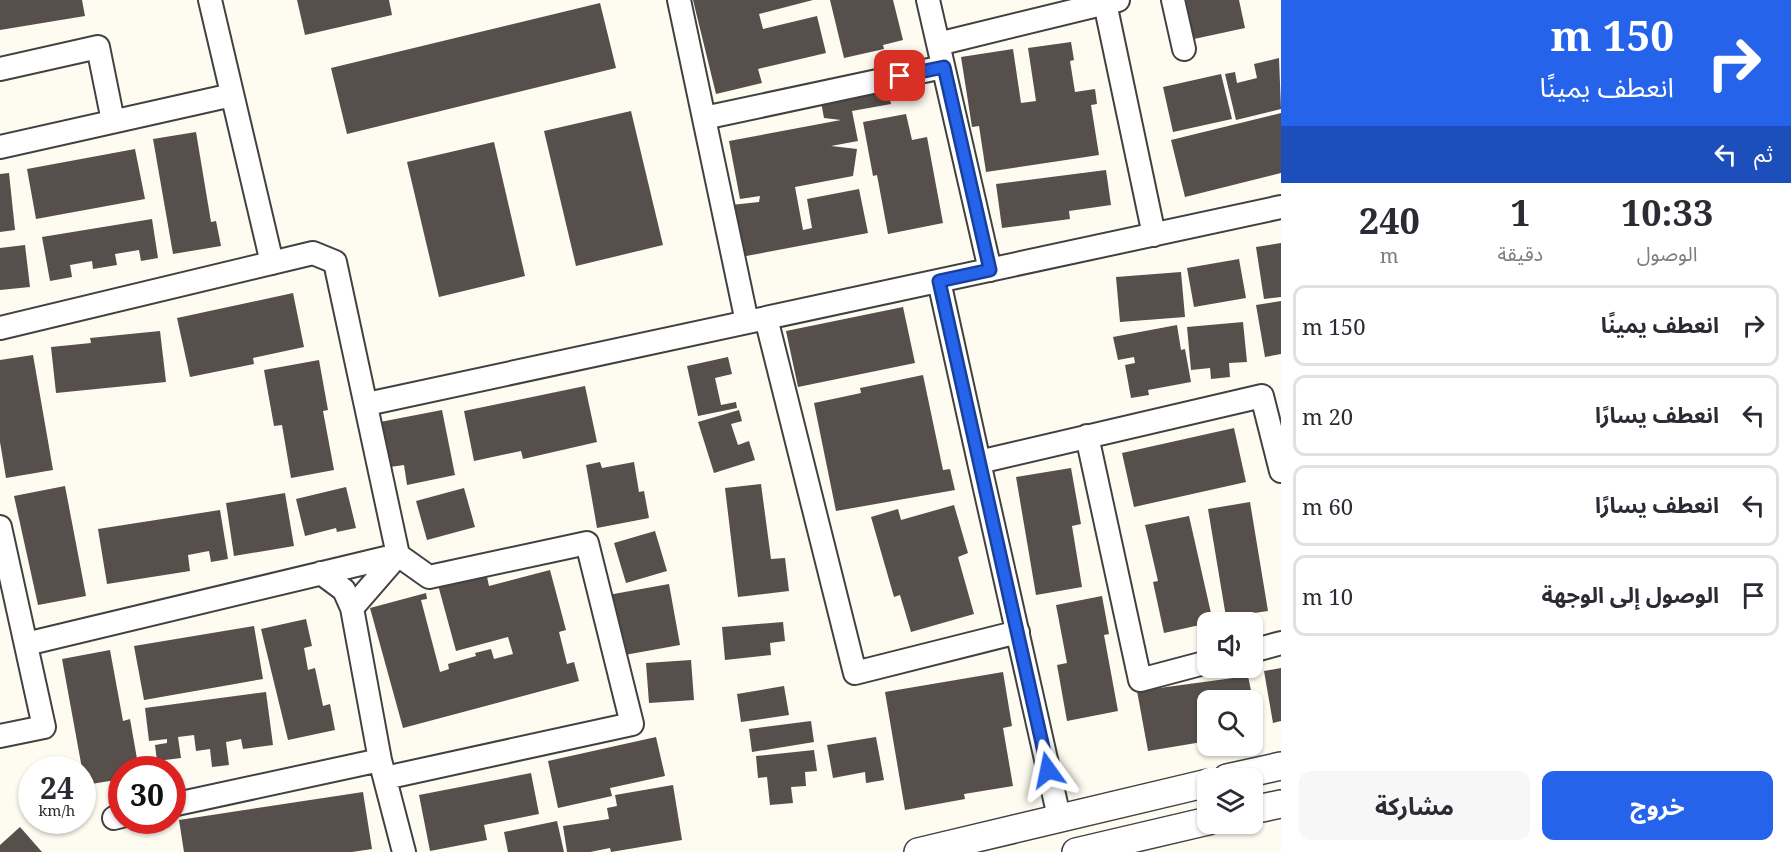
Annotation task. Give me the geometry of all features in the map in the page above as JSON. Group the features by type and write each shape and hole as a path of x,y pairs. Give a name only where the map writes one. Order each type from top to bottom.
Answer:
{"street":[{"path":"210,0 272,263"},
{"path":"679,0 704,118 757,320 855,673 1018,632"},
{"path":"928,0 990,270"},
{"path":"1173,0 1184,50"},
{"path":"938,44 1112,2 1154,235"},
{"path":"0,69 98,47 113,122"},
{"path":"704,118 944,67"},
{"path":"0,147 232,95"},
{"path":"367,404 1281,207"},
{"path":"0,328 313,254 335,262 398,555 429,577 587,543 632,724 186,803"},
{"path":"939,281 1059,817"},
{"path":"979,462 1262,396 1281,471"},
{"path":"1087,436 1140,680 1197,665"},
{"path":"0,527 44,727 0,736"},
{"path":"26,644 398,555"},
{"path":"352,608 398,555"},
{"path":"321,573 344,590 352,608 382,769 404,852"},
{"path":"1263,648 1281,643"},
{"path":"1263,770 1281,766"},
{"path":"918,852 1197,786"},
{"path":"1263,808 1281,804"},
{"path":"1076,852 1197,824"}],"building":[{"path":"0,0 82,0 85,16 0,30"},
{"path":"297,0 389,0 392,15 305,35"},
{"path":"693,0 813,0 759,14 763,29 817,16 826,53 758,69 762,83 716,94"},
{"path":"830,0 893,0 903,40 883,45 884,49 844,58"},
{"path":"1186,0 1239,0 1245,28 1194,39"},
{"path":"600,3 616,68 347,134 331,68"},
{"path":"1071,42 1074,60 1070,61 1075,92 1095,89 1097,104 1091,105 1099,155 986,172 979,126 972,127 961,57 1013,49 1021,103 1036,101 1028,48"},
{"path":"1279,58 1281,109 1236,120 1225,74 1235,72 1237,83 1257,78 1254,64"},
{"path":"1221,74 1232,119 1173,132 1163,87"},
{"path":"888,90 891,104 852,111 858,141 831,146 857,149 853,176 795,187 803,230 812,228 807,199 859,189 868,233 741,257 731,205 759,202 760,196 740,199 729,141 841,120 824,118 821,102"},
{"path":"631,111 663,245 576,266 544,131"},
{"path":"1281,113 1281,173 1185,197 1171,140"},
{"path":"906,114 912,140 927,137 943,223 888,234 877,175 873,176 863,122"},
{"path":"196,132 211,222 216,221 221,246 173,254 153,139"},
{"path":"494,142 525,276 439,297 407,162"},
{"path":"135,149 145,199 36,219 27,169"},
{"path":"1106,170 1111,205 1069,211 1070,219 1002,228 996,184"},
{"path":"9,173 15,230 0,232 0,174"},
{"path":"152,219 158,258 141,261 139,250 115,254 117,265 93,269 92,261 70,265 72,277 50,281 42,237"},
{"path":"1281,243 1281,297 1264,299 1256,247"},
{"path":"25,245 30,287 0,290 0,248"},
{"path":"1239,259 1246,298 1194,307 1187,268"},
{"path":"1181,272 1185,317 1120,322 1116,277"},
{"path":"293,293 304,347 253,358 254,364 190,377 177,318"},
{"path":"1281,301 1281,354 1265,357 1256,305"},
{"path":"903,307 915,363 798,387 786,331"},
{"path":"1243,322 1247,362 1229,363 1230,377 1211,379 1210,368 1191,370 1187,327"},
{"path":"1177,325 1181,350 1185,349 1191,382 1148,390 1149,395 1131,398 1125,365 1135,363 1134,357 1118,360 1113,337"},
{"path":"160,331 166,382 56,393 51,347 91,343 90,338"},
{"path":"33,355 53,470 6,478 0,442 0,360"},
{"path":"728,357 732,374 715,378 721,405 736,402 737,408 698,416 687,366"},
{"path":"319,360 328,410 323,411 334,470 291,478 282,425 274,426 264,370"},
{"path":"923,375 943,470 950,469 955,490 836,511 814,403 861,393 860,388"},
{"path":"585,386 597,442 523,459 521,451 474,461 464,411"},
{"path":"442,410 455,475 407,485 404,465 390,467 380,422"},
{"path":"739,410 742,421 731,424 738,445 749,441 755,460 714,473 698,422"},
{"path":"1234,428 1246,482 1134,507 1122,453"},
{"path":"600,462 602,468 634,462 639,492 644,491 649,518 597,528 586,465"},
{"path":"1071,468 1081,524 1072,526 1082,587 1036,595 1016,477"},
{"path":"761,484 771,559 785,558 789,591 738,597 725,488"},
{"path":"65,486 86,596 38,605 14,496"},
{"path":"346,487 356,528 337,532 336,528 305,536 296,499"},
{"path":"464,488 475,527 427,540 416,501"},
{"path":"285,493 294,546 234,556 226,503"},
{"path":"1250,502 1268,611 1225,612 1208,509"},
{"path":"954,505 968,553 958,557 974,614 911,632 900,595 894,597 871,517 898,509 901,520"},
{"path":"220,510 228,559 211,562 209,551 188,555 190,571 107,584 98,529"},
{"path":"1189,516 1211,612 1197,612 1197,626 1164,633 1153,582 1158,581 1145,525"},
{"path":"655,531 667,571 626,583 614,543"},
{"path":"550,570 566,630 559,632 567,664 574,662 579,681 403,728 370,608 426,593 427,599 421,600 440,672 449,669 448,664 491,649 494,659 513,654 508,637 456,651 438,585 486,572 489,586"},
{"path":"669,584 680,645 619,656 608,595"},
{"path":"1102,596 1109,634 1104,635 1118,711 1067,721 1057,665 1067,663 1056,605"},
{"path":"306,619 312,646 304,648 308,670 315,668 323,706 330,704 335,730 288,740 261,629"},
{"path":"783,622 785,641 770,643 771,655 725,660 722,627"},
{"path":"254,626 263,679 144,700 134,646"},
{"path":"110,650 123,721 130,719 137,756 108,756 108,781 96,783 96,756 80,756 62,659"},
{"path":"691,660 694,700 649,703 646,663"},
{"path":"1281,668 1281,721 1273,723 1264,671"},
{"path":"1003,672 1012,726 1003,728 1013,786 964,794 965,799 905,810 885,692"},
{"path":"1233,678 1248,678 1251,690 1197,690 1197,743 1148,751 1137,691"},
{"path":"784,686 789,715 741,722 737,694"},
{"path":"266,692 273,745 243,749 241,739 226,742 229,765 212,767 210,749 196,751 194,735 178,737 181,756 156,756 155,745 167,743 167,739 149,741 145,708"},
{"path":"811,721 814,742 752,752 749,729"},
{"path":"656,737 665,776 610,788 612,796 558,808 548,761"},
{"path":"876,737 884,780 866,783 865,772 833,778 827,745"},
{"path":"814,750 817,771 805,772 806,786 791,787 793,803 770,805 767,777 758,778 756,756"},
{"path":"531,773 539,814 484,825 487,840 430,851 419,795"},
{"path":"673,785 682,840 611,852 610,848 590,852 567,852 563,826 609,819 607,808 617,806 615,795"},
{"path":"363,792 372,849 352,852 184,852 181,834 186,834 186,819"},
{"path":"557,821 564,852 508,852 504,832"},
{"path":"18,829 18,834 26,834 42,852 0,852 0,845"}],"route":[{"path":"900,76 944,67 990,270 939,281 1048,770"}]}
